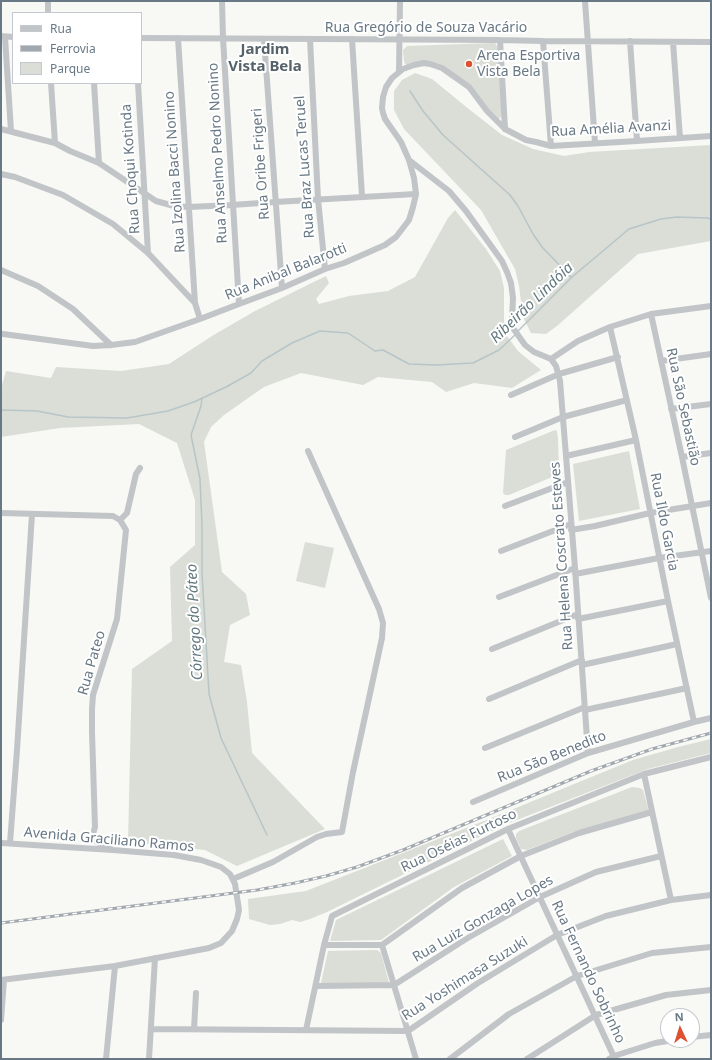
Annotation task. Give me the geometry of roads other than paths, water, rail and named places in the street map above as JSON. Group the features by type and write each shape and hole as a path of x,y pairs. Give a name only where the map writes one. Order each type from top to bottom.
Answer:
{"street":[{"path":"48,1 48,12"},
{"name":"Rua Anselmo Pedro Nonino","path":"222,1 232,205 239,304"},
{"path":"399,72 400,1"},
{"path":"585,1 596,143"},
{"path":"3,36 11,131"},
{"name":"Rua Gregório de Souza Vacário","path":"142,38 711,42"},
{"name":"Rua Izolina Bacci Nonino","path":"178,38 195,303"},
{"name":"Rua Oribe Frigeri","path":"264,39 282,288"},
{"name":"Rua Braz Lucas Teruel","path":"310,39 318,199 325,269"},
{"path":"352,39 362,196"},
{"path":"500,40 506,129"},
{"path":"543,41 550,146"},
{"path":"630,41 637,141"},
{"path":"673,42 680,138"},
{"name":"Rua Amélia Avanzi","path":"399,72 418,64 430,64 442,68 469,87 487,111 506,129 526,140 550,146 711,136"},
{"name":"Rua Anibal Balarotti","path":"3,334 93,346 136,342 282,288 325,269 373,251 396,238 409,220 416,194 414,178 409,160 400,142 385,119 382,108 386,87 392,78 399,72"},
{"path":"51,84 55,143"},
{"path":"94,84 99,163"},
{"name":"Rua Choqui Kotinda","path":"138,84 148,253"},
{"path":"1,129 55,143 99,163 156,201 174,206 189,207 232,205 362,196 416,194"},
{"path":"409,160 449,191 466,211 502,262 511,283 514,298 512,319 513,328 525,345 534,352 551,359 578,341 610,327 651,314 711,306"},
{"path":"1,174 15,177 63,195 113,224 148,253 195,303 200,319"},
{"path":"1,270 38,286 73,309 111,345"},
{"name":"Rua São Sebastião","path":"651,314 711,598"},
{"name":"Rua Ildo Garcia","path":"610,327 636,440 659,558 694,722"},
{"path":"661,361 711,354"},
{"path":"512,395 559,374 618,357"},
{"name":"Rua Helena Coscrato Esteves","path":"551,359 559,374 588,753"},
{"path":"515,437 563,417 627,400"},
{"path":"671,409 711,404"},
{"path":"566,456 636,440"},
{"path":"1,1020 2,980 115,966 209,948 221,943 235,926 239,910 233,879 273,862 317,837 342,832 353,772 382,638 383,623 379,609 308,451"},
{"path":"682,457 711,453"},
{"path":"1,513 113,516 120,520 127,513 136,474 140,468"},
{"path":"506,506 568,482"},
{"path":"501,552 571,527 650,512 711,503"},
{"path":"10,843 32,514"},
{"name":"Rua Pateo","path":"113,850 92,838 95,827 92,709 94,695 116,619 126,530 120,520"},
{"path":"499,597 575,571 711,551"},
{"path":"492,649 578,617 668,601"},
{"path":"489,699 582,662 677,644"},
{"path":"485,748 585,708 687,688"},
{"name":"Rua São Benedito","path":"473,802 588,753 711,718"},
{"name":"Rua Oséias Furtoso","path":"306,1030 324,945 332,916 508,829 644,774 711,757"},
{"path":"644,774 671,900"},
{"path":"324,945 382,945 462,888 521,856 579,833 652,812"},
{"name":"Rua Fernando Sobrinho","path":"508,829 596,1016 613,1058"},
{"name":"Avenida Graciliano Ramos","path":"1,842 174,855 201,860 221,868 233,879"},
{"name":"Rua Luiz Gonzaga Lopes","path":"394,985 466,939 540,897 596,872 661,856"},
{"name":"Rua Yoshimasa Suzuki","path":"151,1029 408,1031 478,983 557,935 606,916 671,900 711,895"},
{"path":"382,945 416,1059"},
{"path":"450,1059 509,1014 577,976 652,953 711,947"},
{"path":"149,1059 155,958"},
{"path":"106,1059 115,966"},
{"path":"316,986 394,985"},
{"path":"527,1059 596,1016 666,995 711,990"},
{"path":"194,1029 196,993"},
{"path":"700,1036 711,1035"},
{"path":"613,1058 660,1042"}],"waterway":[{"path":"410,91 423,111 443,135 510,195 542,247 571,277"},
{"name":"Ribeirão Lindóia","path":"518,331 572,277 629,229 661,219 677,217 711,219"},
{"name":"Ribeirão Lindóia","path":"1,410 37,411 68,417 127,418 168,411 194,402 226,387 251,373 262,361 292,343 320,331 348,333 375,351 383,350 409,364 436,365 473,363 499,350 516,334"},
{"name":"Córrego do Páteo","path":"202,398 201,406 191,435 200,479 202,573 209,694 221,738 267,835"}],"railway":[{"path":"1,923 257,890 326,876 357,867 403,850 591,771 652,749 711,733"}],"place":[{"name":"Arena Esportiva Vista Bela","path":"469,64"}],"district":[{"name":"Jardim Vista Bela","path":"265,58"}]}
